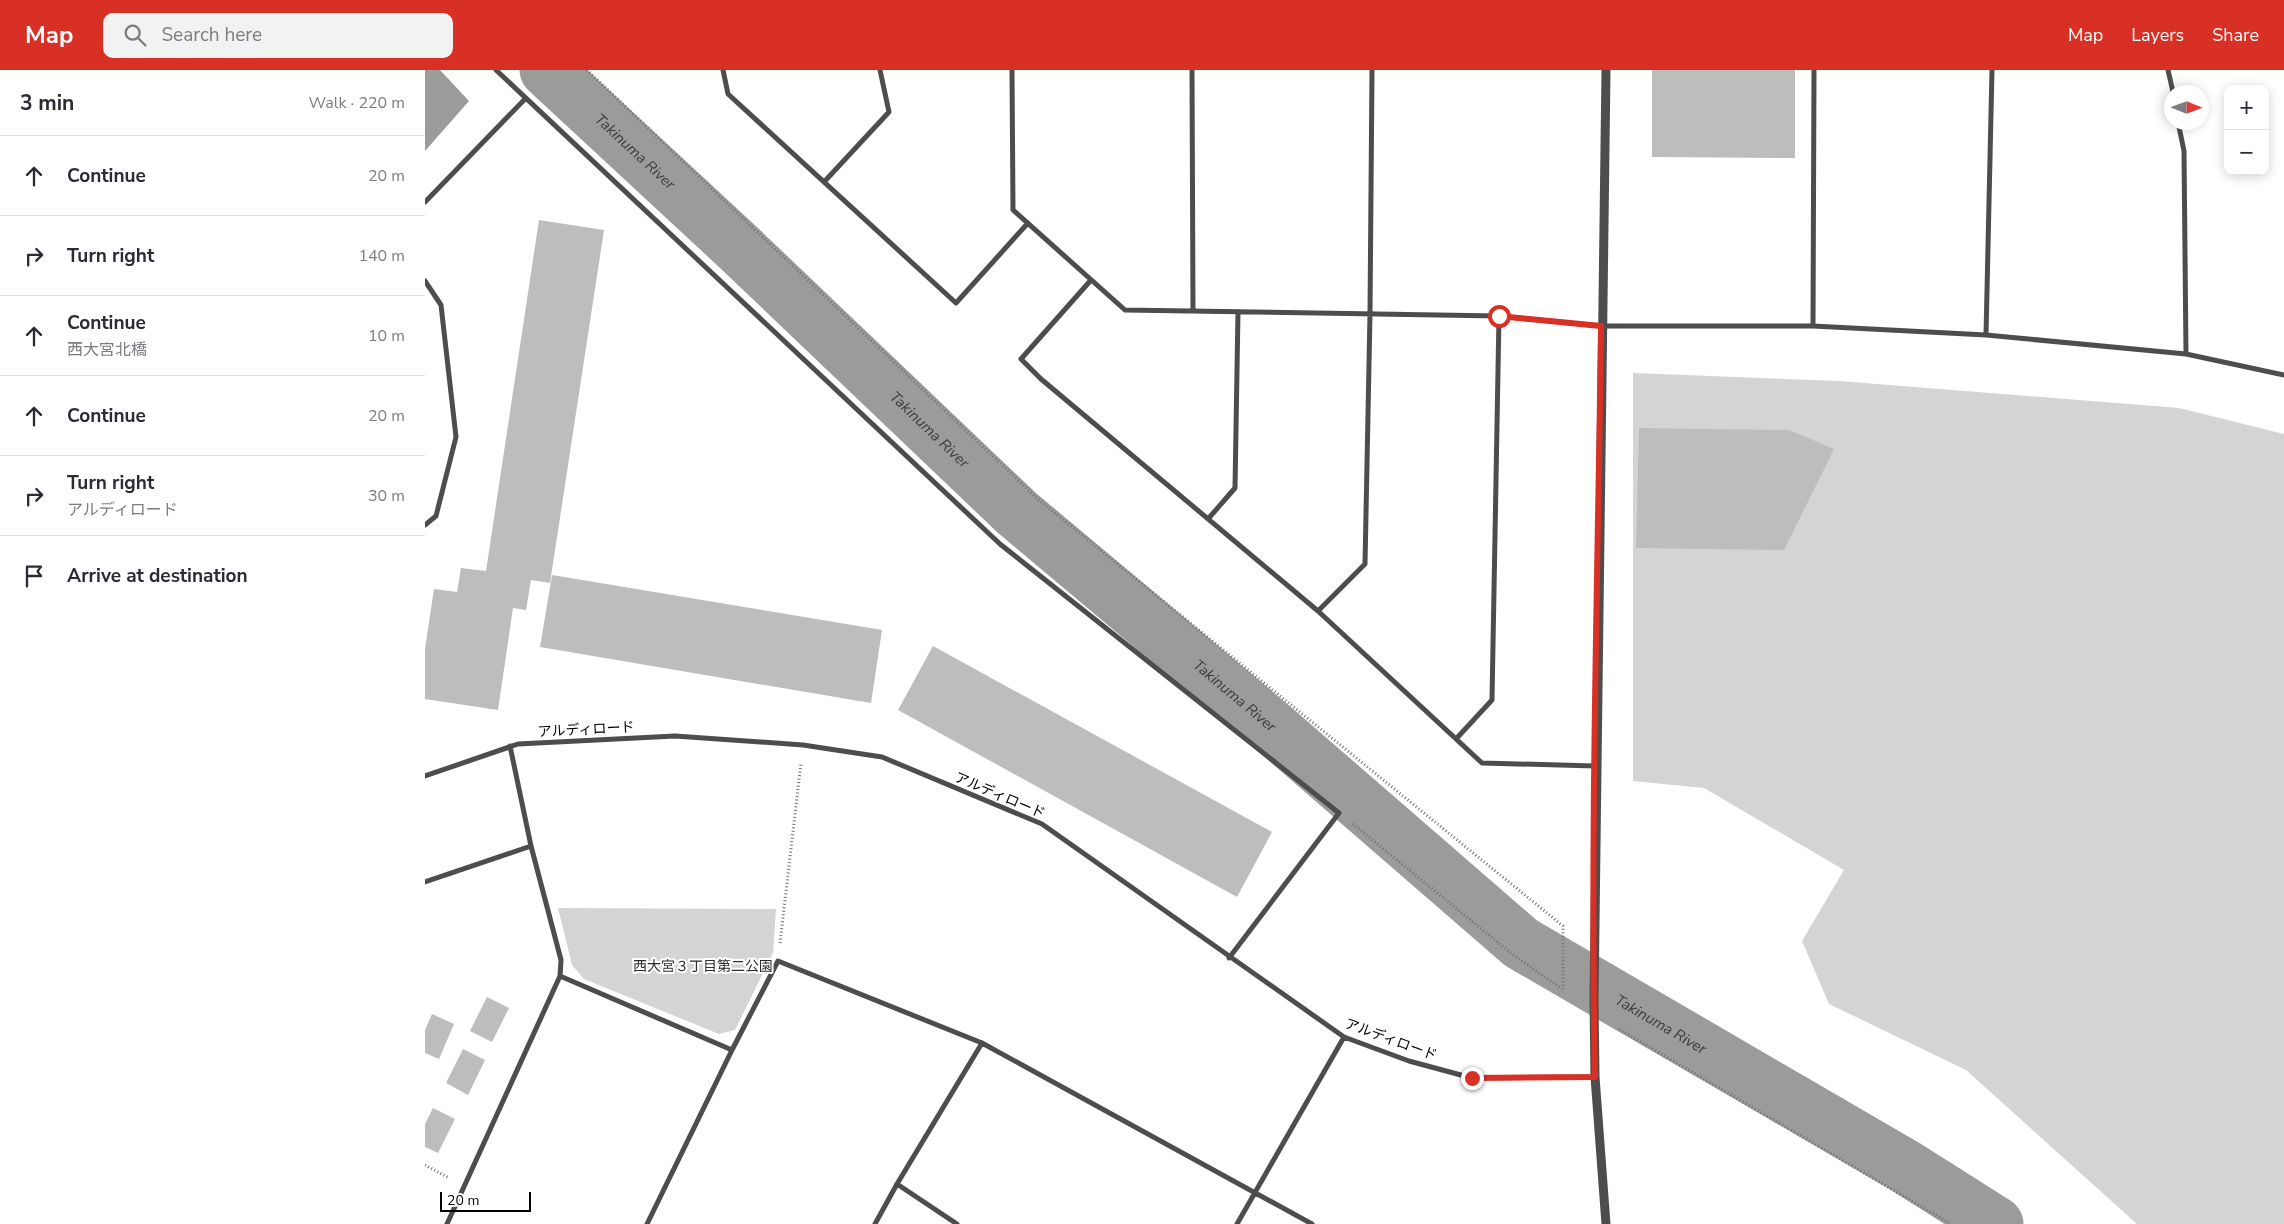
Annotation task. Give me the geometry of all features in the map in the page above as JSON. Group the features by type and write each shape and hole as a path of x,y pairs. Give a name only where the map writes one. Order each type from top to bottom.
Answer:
{"street":[{"path":"496,70 1000,544 1339,812 1229,958"},
{"path":"723,70 728,94 956,303 1028,223"},
{"path":"824,182 889,112 880,70"},
{"path":"1012,70 1013,210 1125,310 1499,316 1601,326 1813,326 1986,335 2186,354 2284,375"},
{"path":"1192,70 1193,311"},
{"path":"1319,612 1365,564 1373,70"},
{"path":"1606,70 1593,1000 1595,1077 1606,1224"},
{"path":"1813,326 1814,70"},
{"path":"1986,335 1992,70"},
{"path":"2168,70 2171,85"},
{"path":"425,202 525,99"},
{"path":"2180,130 2184,151 2186,354"},
{"path":"1091,280 1021,359 1041,379 1319,612 1482,763 1595,766"},
{"path":"425,281 441,304 456,436 436,516 425,526"},
{"path":"1208,519 1235,488 1238,312"},
{"path":"1456,739 1492,700 1499,316"},
{"name":"アルディロード","path":"425,776 510,746 675,736 803,744 882,757 1042,824 1229,958 1344,1037 1409,1061 1472,1078 1595,1077"},
{"path":"447,1224 559,976 561,960 531,846 510,746"},
{"path":"425,882 531,846"},
{"path":"647,1224 778,961 982,1042 1254,1194 1312,1224"},
{"path":"559,976 732,1050"},
{"path":"1237,1224 1344,1037"},
{"path":"875,1224 982,1042"},
{"path":"897,1184 957,1224"}],"path":[{"path":"587,70 1039,500 1563,926 1563,989 1512,954 1339,812"},
{"path":"778,961 803,744"},
{"path":"1619,1029 1951,1224"},
{"path":"425,1165 464,1186"}],"green space":[{"path":"1633,373 1839,381 2179,408 2284,434 2284,1224 2137,1224 1966,1070 1829,1004 1802,941 1844,870 1704,788 1633,781"},
{"name":"西大宮３丁目第二公園","path":"558,908 776,909 773,953 735,1030 719,1034 584,979 572,965"}],"shaded area":[{"path":"425,70 440,70 469,101 425,151"}],"building":[{"path":"1652,70 1795,70 1795,158 1652,157"},
{"path":"539,220 604,230 550,583 531,580 526,610 513,608 498,710 425,699 425,649 434,589 457,592 461,568 486,571"},
{"path":"1639,428 1789,430 1834,449 1784,550 1636,548"},
{"path":"552,575 882,630 871,703 540,647"},
{"path":"933,646 1272,832 1237,897 898,710"},
{"path":"487,997 509,1008 492,1042 470,1031"},
{"path":"432,1014 454,1024 439,1059 425,1053 425,1030"},
{"path":"463,1049 485,1060 468,1095 446,1083"},
{"path":"433,1108 455,1119 438,1153 425,1147 425,1124"}],"waterway":[{"name":"Takinuma River","path":"547,70 739,248 1017,513 1272,727 1521,943 1906,1167 1996,1224"}],"route":[{"path":"1472,1078 1595,1077 1593,1000 1601,326 1499,316"}]}
